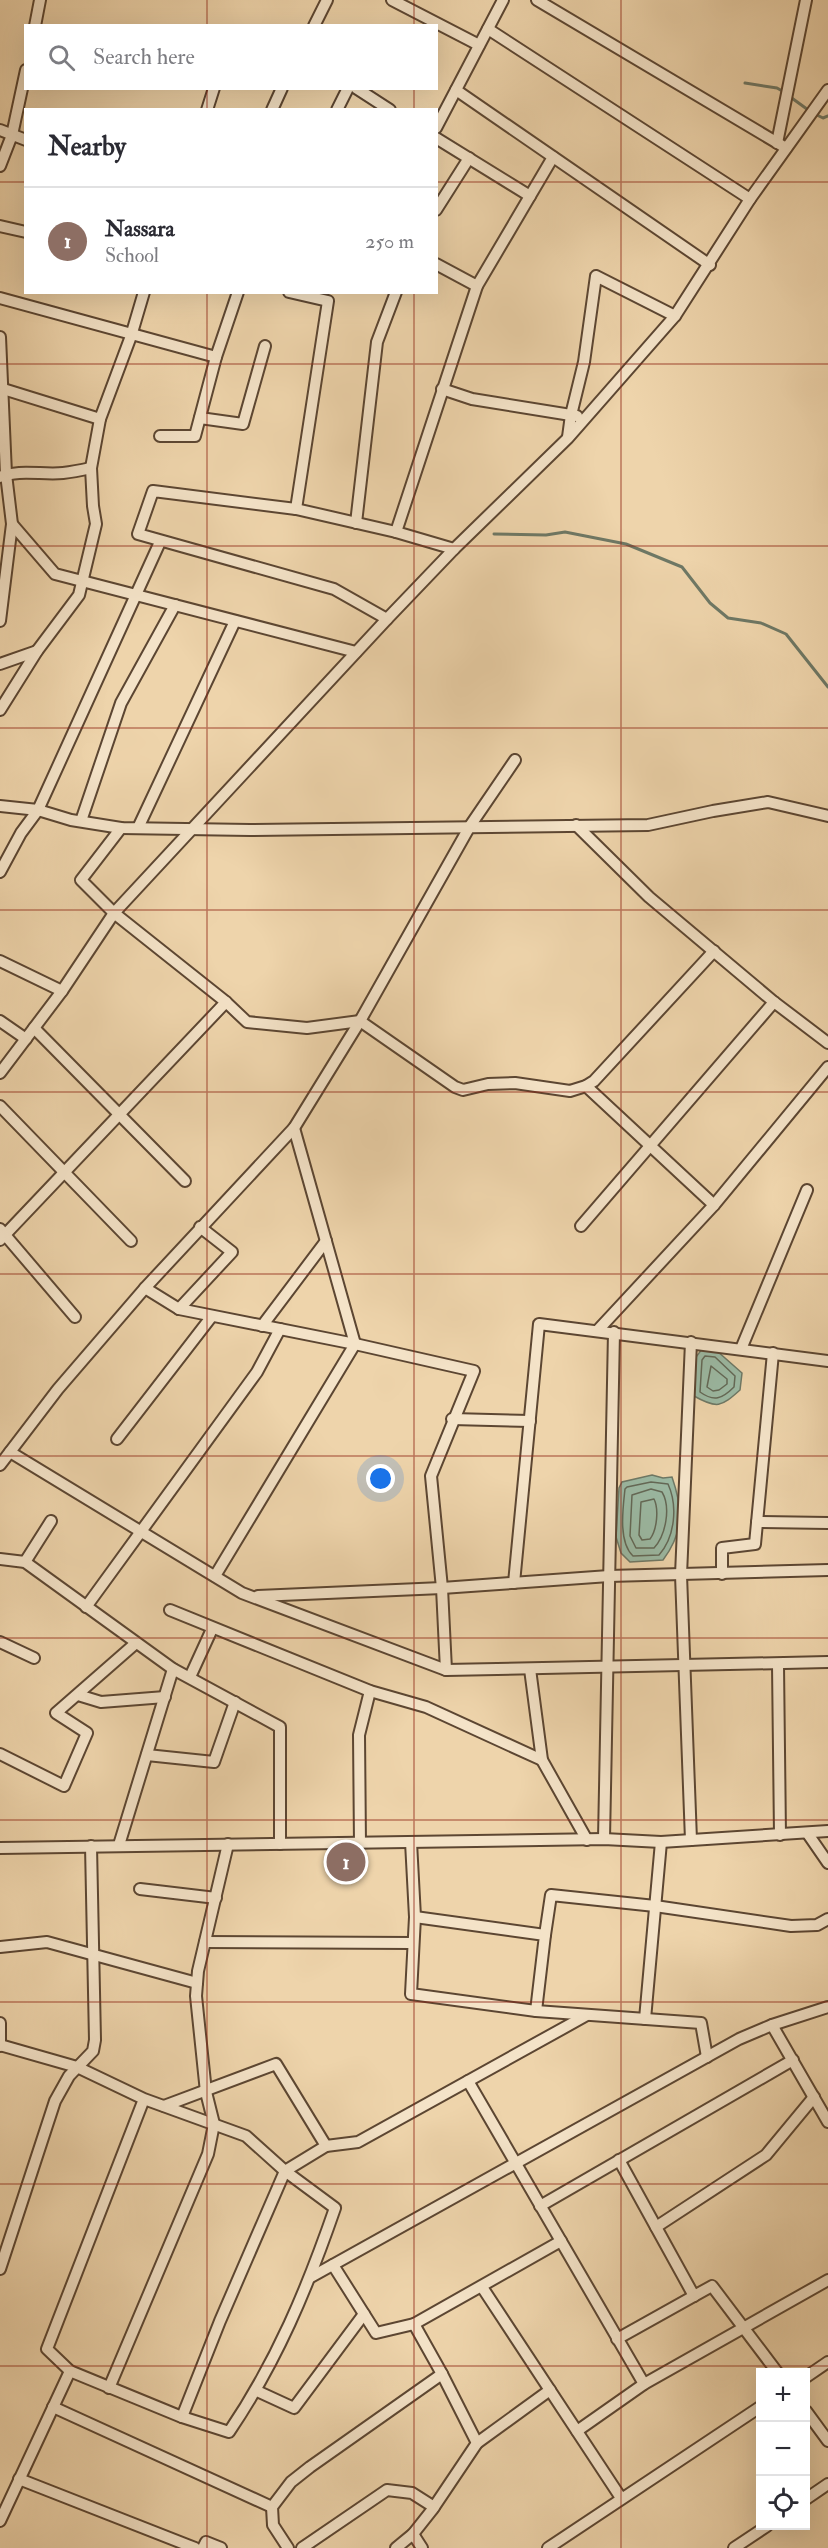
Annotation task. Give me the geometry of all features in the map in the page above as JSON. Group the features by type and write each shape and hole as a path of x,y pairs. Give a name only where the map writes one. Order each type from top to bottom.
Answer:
{"street":[{"path":"35,24 40,0"},
{"path":"315,24 327,0"},
{"path":"392,0 479,45"},
{"path":"438,124 503,0"},
{"path":"537,0 781,146"},
{"path":"781,146 806,0"},
{"path":"488,29 750,199"},
{"path":"0,166 12,135 24,79"},
{"path":"208,108 213,90"},
{"path":"273,108 281,90"},
{"path":"338,108 347,90"},
{"path":"359,90 387,108"},
{"path":"456,90 710,265"},
{"path":"0,1073 62,991 114,913 387,619 454,549 568,438 675,316 710,265 781,146 828,90"},
{"path":"0,130 24,139"},
{"path":"438,139 530,196"},
{"path":"438,207 469,158"},
{"path":"396,532 477,286 554,158"},
{"path":"0,226 24,232"},
{"path":"438,265 477,286"},
{"path":"568,438 571,415 584,362 597,276 675,316"},
{"path":"0,710 37,651 79,595 96,524 92,468 100,419 131,336 143,294"},
{"path":"160,436 195,436 216,357 237,294"},
{"path":"296,509 328,301 298,294"},
{"path":"356,523 377,342 395,294"},
{"path":"0,298 131,336 216,357"},
{"path":"0,337 3,476 12,524 0,621"},
{"path":"200,418 243,424 265,346"},
{"path":"1,389 100,419"},
{"path":"442,389 472,399 584,418"},
{"path":"3,476 62,473 92,468"},
{"path":"387,619 334,589 138,534 153,491 296,509 396,532 454,549"},
{"path":"12,524 55,574 356,652"},
{"path":"0,872 21,833 38,810 160,542"},
{"path":"81,821 122,703 175,605"},
{"path":"138,828 235,621"},
{"path":"0,664 37,651"},
{"path":"0,1465 58,1389 145,1288 294,1128 360,1021 470,826 515,760"},
{"path":"0,806 38,810 121,828 192,829 648,825 768,802 828,816"},
{"path":"576,825 649,897 774,1002 828,1043"},
{"path":"121,828 81,880 114,913 226,1002 247,1022 307,1028 360,1021 455,1087 464,1090 488,1084 515,1083 570,1091 586,1086 594,1081 714,951"},
{"path":"0,961 62,991"},
{"path":"75,1317 2,1235 65,1173 226,1002"},
{"path":"581,1226 774,1002"},
{"path":"0,1021 26,1039"},
{"path":"34,1028 185,1182"},
{"path":"598,1330 714,1205 828,1067"},
{"path":"586,1086 714,1205"},
{"path":"0,1106 131,1241"},
{"path":"215,1576 355,1344 294,1128"},
{"path":"741,1349 807,1190"},
{"path":"179,1309 232,1252 200,1227"},
{"path":"262,1326 326,1242"},
{"path":"145,1288 179,1309 355,1344 474,1371 452,1419 431,1476 442,1588 446,1670"},
{"path":"117,1438 212,1316"},
{"path":"514,1582 539,1324 828,1361"},
{"path":"86,1607 257,1372 280,1329"},
{"path":"604,1839 614,1332"},
{"path":"691,1840 681,1575 692,1342"},
{"path":"722,1574 722,1548 754,1544 773,1353"},
{"path":"452,1419 530,1421"},
{"path":"10,1452 251,1596 446,1670 778,1665 828,1662"},
{"path":"25,1562 51,1521"},
{"path":"757,1522 828,1523"},
{"path":"0,1558 25,1562 173,1669 279,1727 280,1844"},
{"path":"251,1596 442,1588 609,1576 828,1570"},
{"path":"170,1610 212,1629 370,1691 426,1707 542,1760"},
{"path":"190,1677 212,1629"},
{"path":"0,1642 34,1658"},
{"path":"0,1754 64,1786 87,1732 56,1713 136,1643"},
{"path":"778,1665 780,1835"},
{"path":"119,1845 173,1669"},
{"path":"531,1669 542,1760 587,1840"},
{"path":"360,1844 359,1735 370,1691"},
{"path":"78,1695 101,1701 165,1697"},
{"path":"147,1755 214,1762 235,1702"},
{"path":"0,1848 604,1839 661,1842 828,1832"},
{"path":"808,1834 828,1863"},
{"path":"411,1842 415,1917 411,1994 536,2011 701,2023 707,2057"},
{"path":"645,2019 661,1842"},
{"path":"109,2388 208,2154 214,2124 206,2092 196,1996 205,1942 228,1844"},
{"path":"0,2269 55,2101 69,2076 93,2051 95,2040 91,1846"},
{"path":"140,1889 216,1898"},
{"path":"536,2011 551,1895 655,1906 791,1926 817,1925 828,1919"},
{"path":"415,1917 545,1935"},
{"path":"0,1947 47,1942 94,1957 197,1983"},
{"path":"205,1942 412,1943"},
{"path":"311,2277 739,2039 772,2025 828,2007"},
{"path":"182,2417 220,2321 285,2170 326,2146 358,2142 588,2015"},
{"path":"0,2023 0,2046 77,2067 144,2099 246,2136 285,2170 335,2208 311,2277 257,2391 229,2432 182,2417 70,2371 47,2349 144,2099"},
{"path":"772,2025 828,2122"},
{"path":"540,2206 793,2061"},
{"path":"164,2106 276,2064 326,2146"},
{"path":"468,2081 644,2384"},
{"path":"656,2227 766,2155 814,2097"},
{"path":"619,2160 694,2296"},
{"path":"333,2265 376,2333 414,2324 561,2241"},
{"path":"577,2431 644,2384 825,2282 828,2294"},
{"path":"617,2339 712,2286 773,2368"},
{"path":"482,2287 621,2498"},
{"path":"257,2391 294,2408 364,2314"},
{"path":"414,2324 477,2443"},
{"path":"810,2374 828,2362"},
{"path":"0,2521 70,2371"},
{"path":"288,2548 273,2525 272,2507 291,2482 442,2374"},
{"path":"396,2548 413,2534 434,2507 477,2443 550,2390"},
{"path":"53,2407 272,2507"},
{"path":"548,2548 756,2410"},
{"path":"810,2416 828,2441"},
{"path":"19,2479 195,2548"},
{"path":"810,2496 828,2484"},
{"path":"302,2548 387,2490 412,2493 434,2507"},
{"path":"734,2548 761,2530"},
{"path":"413,2534 422,2548"},
{"path":"203,2548 206,2542 221,2548"}],"water":[{"path":"702,1349 717,1351 742,1373 740,1390 723,1403 708,1403 694,1396 696,1357"},
{"path":"652,1475 663,1478 672,1477 680,1510 678,1530 663,1560 630,1562 621,1553 616,1537 619,1488 622,1482"}],"waterway":[{"path":"745,83 777,88 784,92"},
{"path":"789,96 811,112 823,118 828,116"},
{"path":"494,534 546,535 565,532 626,544 682,567 710,603 728,618 761,623 786,634 828,687"}],"place":[{"name":"Nassara","path":"346,1862"}]}
